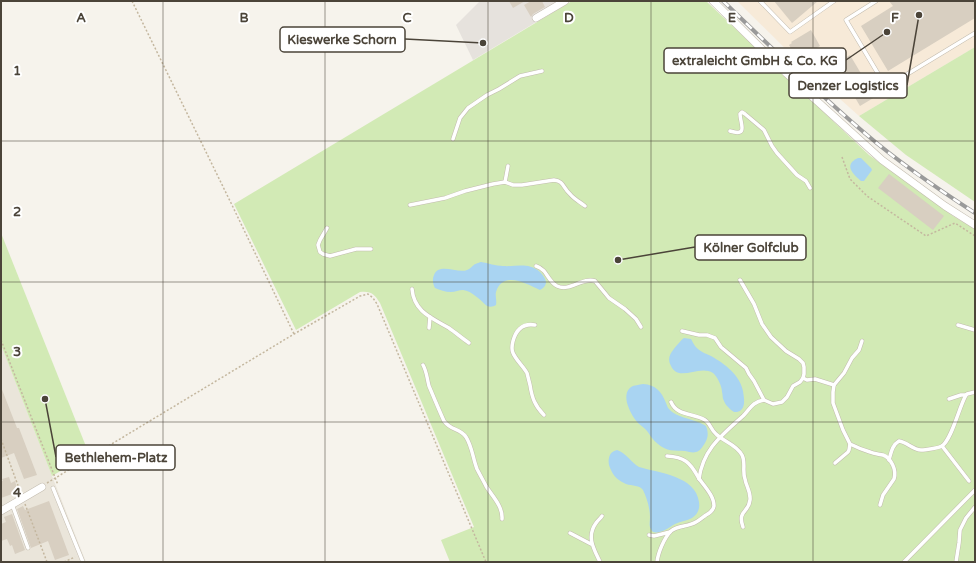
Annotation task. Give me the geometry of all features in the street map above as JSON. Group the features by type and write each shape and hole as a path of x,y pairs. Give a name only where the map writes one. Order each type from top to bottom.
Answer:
{"street":[{"path":"536,18 565,1"},
{"path":"713,1 822,107 882,160 975,225"},
{"path":"1,511 42,487"}],"lane":[{"path":"760,1 790,32 834,1"},
{"path":"876,1 846,20 886,86 975,33"},
{"path":"453,139 460,118 468,108 520,76 542,71"},
{"path":"730,131 741,131 742,124 739,116 742,112 745,114 764,130 777,153 797,175 806,181 810,188"},
{"path":"505,182 508,166"},
{"path":"410,204 445,198 465,191 505,182 513,185 522,185 559,180 562,182 568,193 585,206"},
{"path":"327,228 318,245 320,252 323,254 330,256 356,249 371,249"},
{"path":"536,266 543,270 553,283 563,288 587,280 595,281 609,298 625,309 642,327"},
{"path":"682,331 699,335 707,335 715,338 721,347 746,368 764,400 773,404 782,402 787,397 793,386 800,382 803,378 803,363 799,358 786,351 771,337 762,324 754,304 740,280"},
{"path":"412,289 415,300 423,312 469,343"},
{"path":"429,328 430,317"},
{"path":"535,325 526,325 519,328 513,338 512,349 513,353 527,373 535,405 544,415"},
{"path":"958,325 975,330"},
{"path":"835,463 848,452 850,444 833,403 834,385 859,350 862,341"},
{"path":"423,365 426,370 432,393 444,421 451,428 462,432 466,438 477,468 501,511 502,519"},
{"path":"803,378 809,380 815,379 834,385"},
{"path":"949,399 975,392"},
{"path":"889,460 895,444 899,441 920,450 942,446 947,439 966,395"},
{"path":"699,479 704,459 720,437 744,415 750,407 755,403 764,400"},
{"path":"670,402 679,411 697,416 707,421 716,434 742,454 744,460 744,478 750,494 749,504 741,516 743,527"},
{"path":"850,444 884,456 889,460 895,469 895,476 883,495 880,505"},
{"path":"942,446 969,481"},
{"path":"649,535 654,536 670,532 678,527 696,523 712,511 714,506 707,488 699,479 690,464 681,458 667,456"},
{"path":"53,488 83,562"},
{"path":"904,562 975,490"},
{"path":"12,504 28,548"},
{"path":"956,562 960,530 966,518 975,508"},
{"path":"600,562 591,544 591,538 597,521 602,516"},
{"path":"657,562 661,548 670,532"},
{"path":"570,533 591,544"}],"path":[{"path":"132,1 294,334"},
{"path":"842,157 850,179 867,196 926,236 956,224 975,236"},
{"path":"56,478 294,334 360,296 368,294 377,304 486,562"},
{"path":"1,340 59,486"},
{"path":"64,562 80,555"}],"shaded area":[{"path":"480,1 571,1 473,60 456,25"},
{"path":"737,1 975,1 975,47 859,116 801,64"},
{"path":"1,345 52,476 86,562 1,562"}],"green space":[{"path":"572,1 706,1 869,155 953,216 975,229 975,562 450,562 441,540 474,527 380,303 372,294 360,292 296,330 234,204"},
{"path":"975,47 975,202 906,155 859,116"},
{"path":"1,233 89,454 52,476 1,345"}],"water":[{"path":"861,158 872,170 864,181 861,181 855,175 850,167 853,161"},
{"path":"481,262 500,266 531,267 542,274 546,284 540,290 516,280 504,282 499,285 496,292 496,305 492,307 487,306 470,292 462,290 449,292 435,288 433,278 436,271 440,269 468,270 475,264"},
{"path":"684,338 691,339 699,350 711,356 731,370 739,380 744,397 744,405 740,411 734,412 725,404 720,384 713,373 702,370 679,373 671,366 669,360 670,354"},
{"path":"643,384 658,389 668,408 672,412 706,426 708,432 707,439 701,449 697,452 693,452 667,449 656,442 638,423 632,415 626,395 631,387"},
{"path":"617,450 623,453 639,467 675,477 691,486 696,493 699,502 699,509 696,515 662,531 653,532 650,527 649,507 642,488 621,482 615,477 610,468 609,456 612,452"}],"building":[{"path":"509,1 525,1 513,8"},
{"path":"531,1 542,1 545,7 533,14 531,17 524,5"},
{"path":"774,1 818,1 792,23"},
{"path":"889,1 975,1 975,18 888,71 861,26 893,6"},
{"path":"811,30 820,46 800,58 799,55 796,57 789,45 792,43 791,42"},
{"path":"850,55 875,97 860,106 835,64"},
{"path":"889,174 944,216 933,230 878,188"},
{"path":"1,387 37,475 24,479 14,453 1,458"},
{"path":"9,477 11,483 15,481 17,488 14,490 15,493 1,498 1,481 3,481 2,479"},
{"path":"49,501 69,555 55,560 48,541 31,548 17,509 23,506 25,510"},
{"path":"12,514 25,550 15,554 12,545 10,546 7,539 1,541 1,524 6,522 4,517"}],"railway":[{"path":"723,1 812,86 867,135 920,176 975,213"}],"place":[{"name":"Denzer Logistics","path":"919,15"},
{"name":"extraleicht GmbH & Co. KG","path":"887,32"},
{"name":"Kieswerke Schorn","path":"483,43"},
{"name":"Kölner Golfclub","path":"618,260"},
{"name":"Bethlehem-Platz","path":"45,399"}]}
